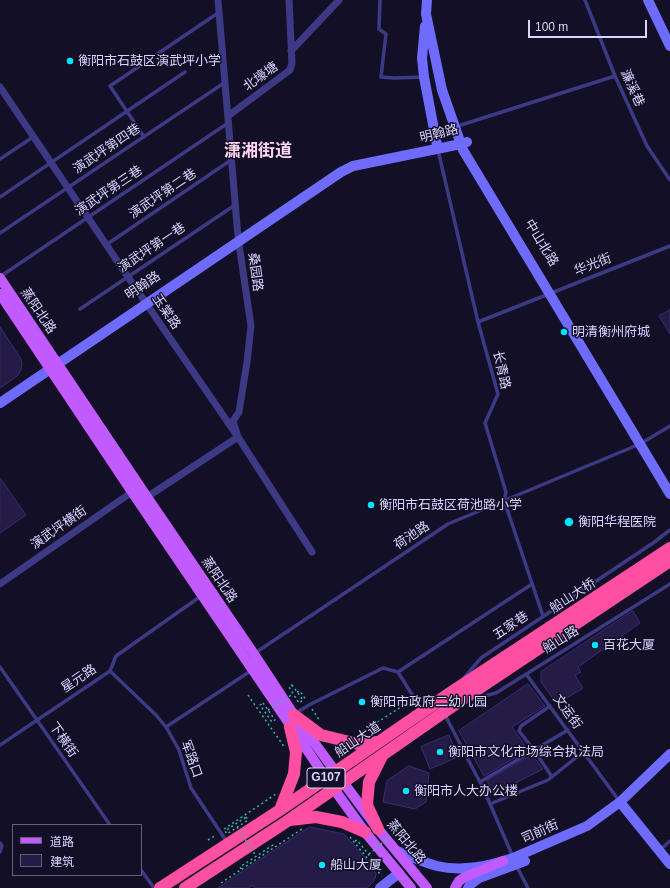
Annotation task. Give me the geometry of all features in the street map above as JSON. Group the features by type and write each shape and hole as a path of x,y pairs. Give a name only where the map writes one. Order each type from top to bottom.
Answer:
{"highway":[{"name":"船山大桥","path":"494,671 670,548"},
{"name":"船山大桥","path":"494,671 670,561"},
{"name":"船山大道","path":"160,888 280,810 423,712 454,698 494,671"},
{"name":"船山大道","path":"185,888 289,820 444,712 454,698"},
{"path":"294,714 321,735 358,744 380,741"},
{"path":"280,810 294,774 296,752 290,727"},
{"path":"378,829 367,805 369,782 382,755"},
{"path":"289,820 316,817 342,822 362,837"}],"main road":[{"name":"蒸阳北路","path":"0,277 132,492 201,596 290,727 331,775"},
{"name":"蒸阳北路","path":"0,294 53,365 147,497 254,654 294,714 338,786 362,837 399,873 411,888"},
{"name":"蒸阳北路","path":"338,786 378,829 427,888"},
{"path":"455,888 460,881 465,878 503,862"}],"street":[{"name":"桑园路","path":"218,0 238,239 251,326 239,412 233,421 238,437"},
{"path":"289,3 294,0"},
{"path":"291,51 339,0"},
{"name":"中山北路","path":"427,0 422,58 437,147"},
{"name":"中山北路","path":"431,0 430,13 448,89 461,125 463,150 552,292 642,442 670,494"},
{"path":"648,0 670,46"},
{"path":"655,0 670,33"},
{"name":"北壕塘","path":"228,119 290,70 292,63 289,3"},
{"name":"中山北路","path":"426,14 442,90 462,142"},
{"name":"玉棠路","path":"0,87 238,437 312,552"},
{"name":"明翰路","path":"0,403 339,169 352,162 462,142"},
{"name":"明翰路","path":"0,398 53,365"},
{"path":"147,497 238,437"},
{"name":"中山北路","path":"642,442 670,483"},
{"name":"演武坪横街","path":"0,584 132,492"},
{"name":"司前街","path":"622,804 670,754"},
{"name":"司前街","path":"468,888 479,878 587,826 622,804 670,761"},
{"path":"622,804 670,864"},
{"name":"司前街","path":"397,851 438,866 458,868 472,868 515,861"},
{"path":"380,888 399,873"}],"lane":[{"path":"380,0 379,29 386,34 381,77 424,77"},
{"name":"濂溪巷","path":"585,0 615,76 647,146 670,180"},
{"path":"144,137 110,86 219,12"},
{"path":"0,197 185,72"},
{"path":"461,125 615,76"},
{"name":"演武坪第四巷","path":"0,233 225,82"},
{"name":"演武坪第三巷","path":"0,277 88,218 228,119"},
{"path":"0,159 33,137"},
{"name":"长青路","path":"437,147 478,322 498,394 485,423 506,492 504,500 544,616"},
{"name":"演武坪第二巷","path":"106,245 232,159"},
{"name":"演武坪第一巷","path":"80,309 236,204"},
{"name":"华光街","path":"478,322 670,246"},
{"name":"荷池路","path":"254,654 448,524 642,442 670,426"},
{"name":"五家巷","path":"454,698 481,658 653,543 670,530"},
{"path":"398,672 532,584"},
{"name":"船山路","path":"454,698 496,693 670,584"},
{"name":"星元路","path":"0,745 110,671 116,656 201,596"},
{"name":"下横街","path":"0,667 109,824"},
{"path":"294,714 383,668 398,672 423,712"},
{"path":"166,727 252,670"},
{"name":"军路口","path":"110,671 156,715 166,727 180,750 191,788 227,844"},
{"name":"文运街","path":"526,674 622,804"},
{"path":"550,706 520,726 519,731 552,777"},
{"path":"444,712 480,782 528,888"},
{"path":"480,782 568,730"},
{"path":"490,804 548,780 584,752"},
{"path":"660,851 670,841"},
{"path":"0,843 2,846 0,852"},
{"path":"142,871 154,888"}],"path":[{"path":"292,685 303,700 300,703 293,694 289,687 292,685"},
{"path":"297,691 300,691 320,721"},
{"path":"268,710 293,694"},
{"path":"248,695 288,752"},
{"path":"357,734 361,733 414,698"},
{"path":"263,703 275,720 272,722 265,712 260,705 263,703"},
{"path":"262,715 265,712"},
{"path":"208,840 235,823 277,792"},
{"path":"232,826 240,821"},
{"path":"392,822 398,830 405,839 402,841 389,825 392,822"},
{"path":"237,827 256,856"},
{"path":"221,883 303,828"},
{"path":"369,854 398,830"},
{"path":"350,836 380,874 389,881"},
{"path":"355,841 362,837 369,854 381,870 380,874"},
{"path":"241,870 240,867 256,856 273,845 275,847"}],"building":[{"path":"670,310 670,334 659,316"},
{"path":"0,327 21,359 22,365 17,376 0,388"},
{"path":"0,478 26,515 0,533"},
{"name":"百花大厦","path":"633,611 640,623 578,667 581,672 575,675 583,688 557,704 541,682 541,672"},
{"path":"528,684 545,706 512,727 528,750 484,776 459,731"},
{"name":"衡阳市文化市场综合执法局","path":"449,735 458,757 430,769 421,747"},
{"path":"532,755 543,769 494,794 487,781"},
{"name":"衡阳市人大办公楼","path":"409,766 429,773 426,802 415,809 383,802 387,781"},
{"path":"310,827 344,834 374,870 376,874 373,882 367,888 255,888 253,885 248,888 218,888 256,862"}],"place":[{"name":"衡阳市石鼓区演武坪小学","path":"70,61"},
{"name":"明清衡州府城","path":"564,332"},
{"name":"衡阳市石鼓区荷池路小学","path":"371,505"},
{"name":"衡阳华程医院","path":"569,522"},
{"name":"百花大厦","path":"595,645"},
{"name":"衡阳市政府二幼儿园","path":"362,702"},
{"name":"衡阳市文化市场综合执法局","path":"440,752"},
{"name":"衡阳市人大办公楼","path":"406,791"},
{"name":"船山大厦","path":"322,865"}],"district":[{"name":"潇湘街道","path":"258,151"}]}
